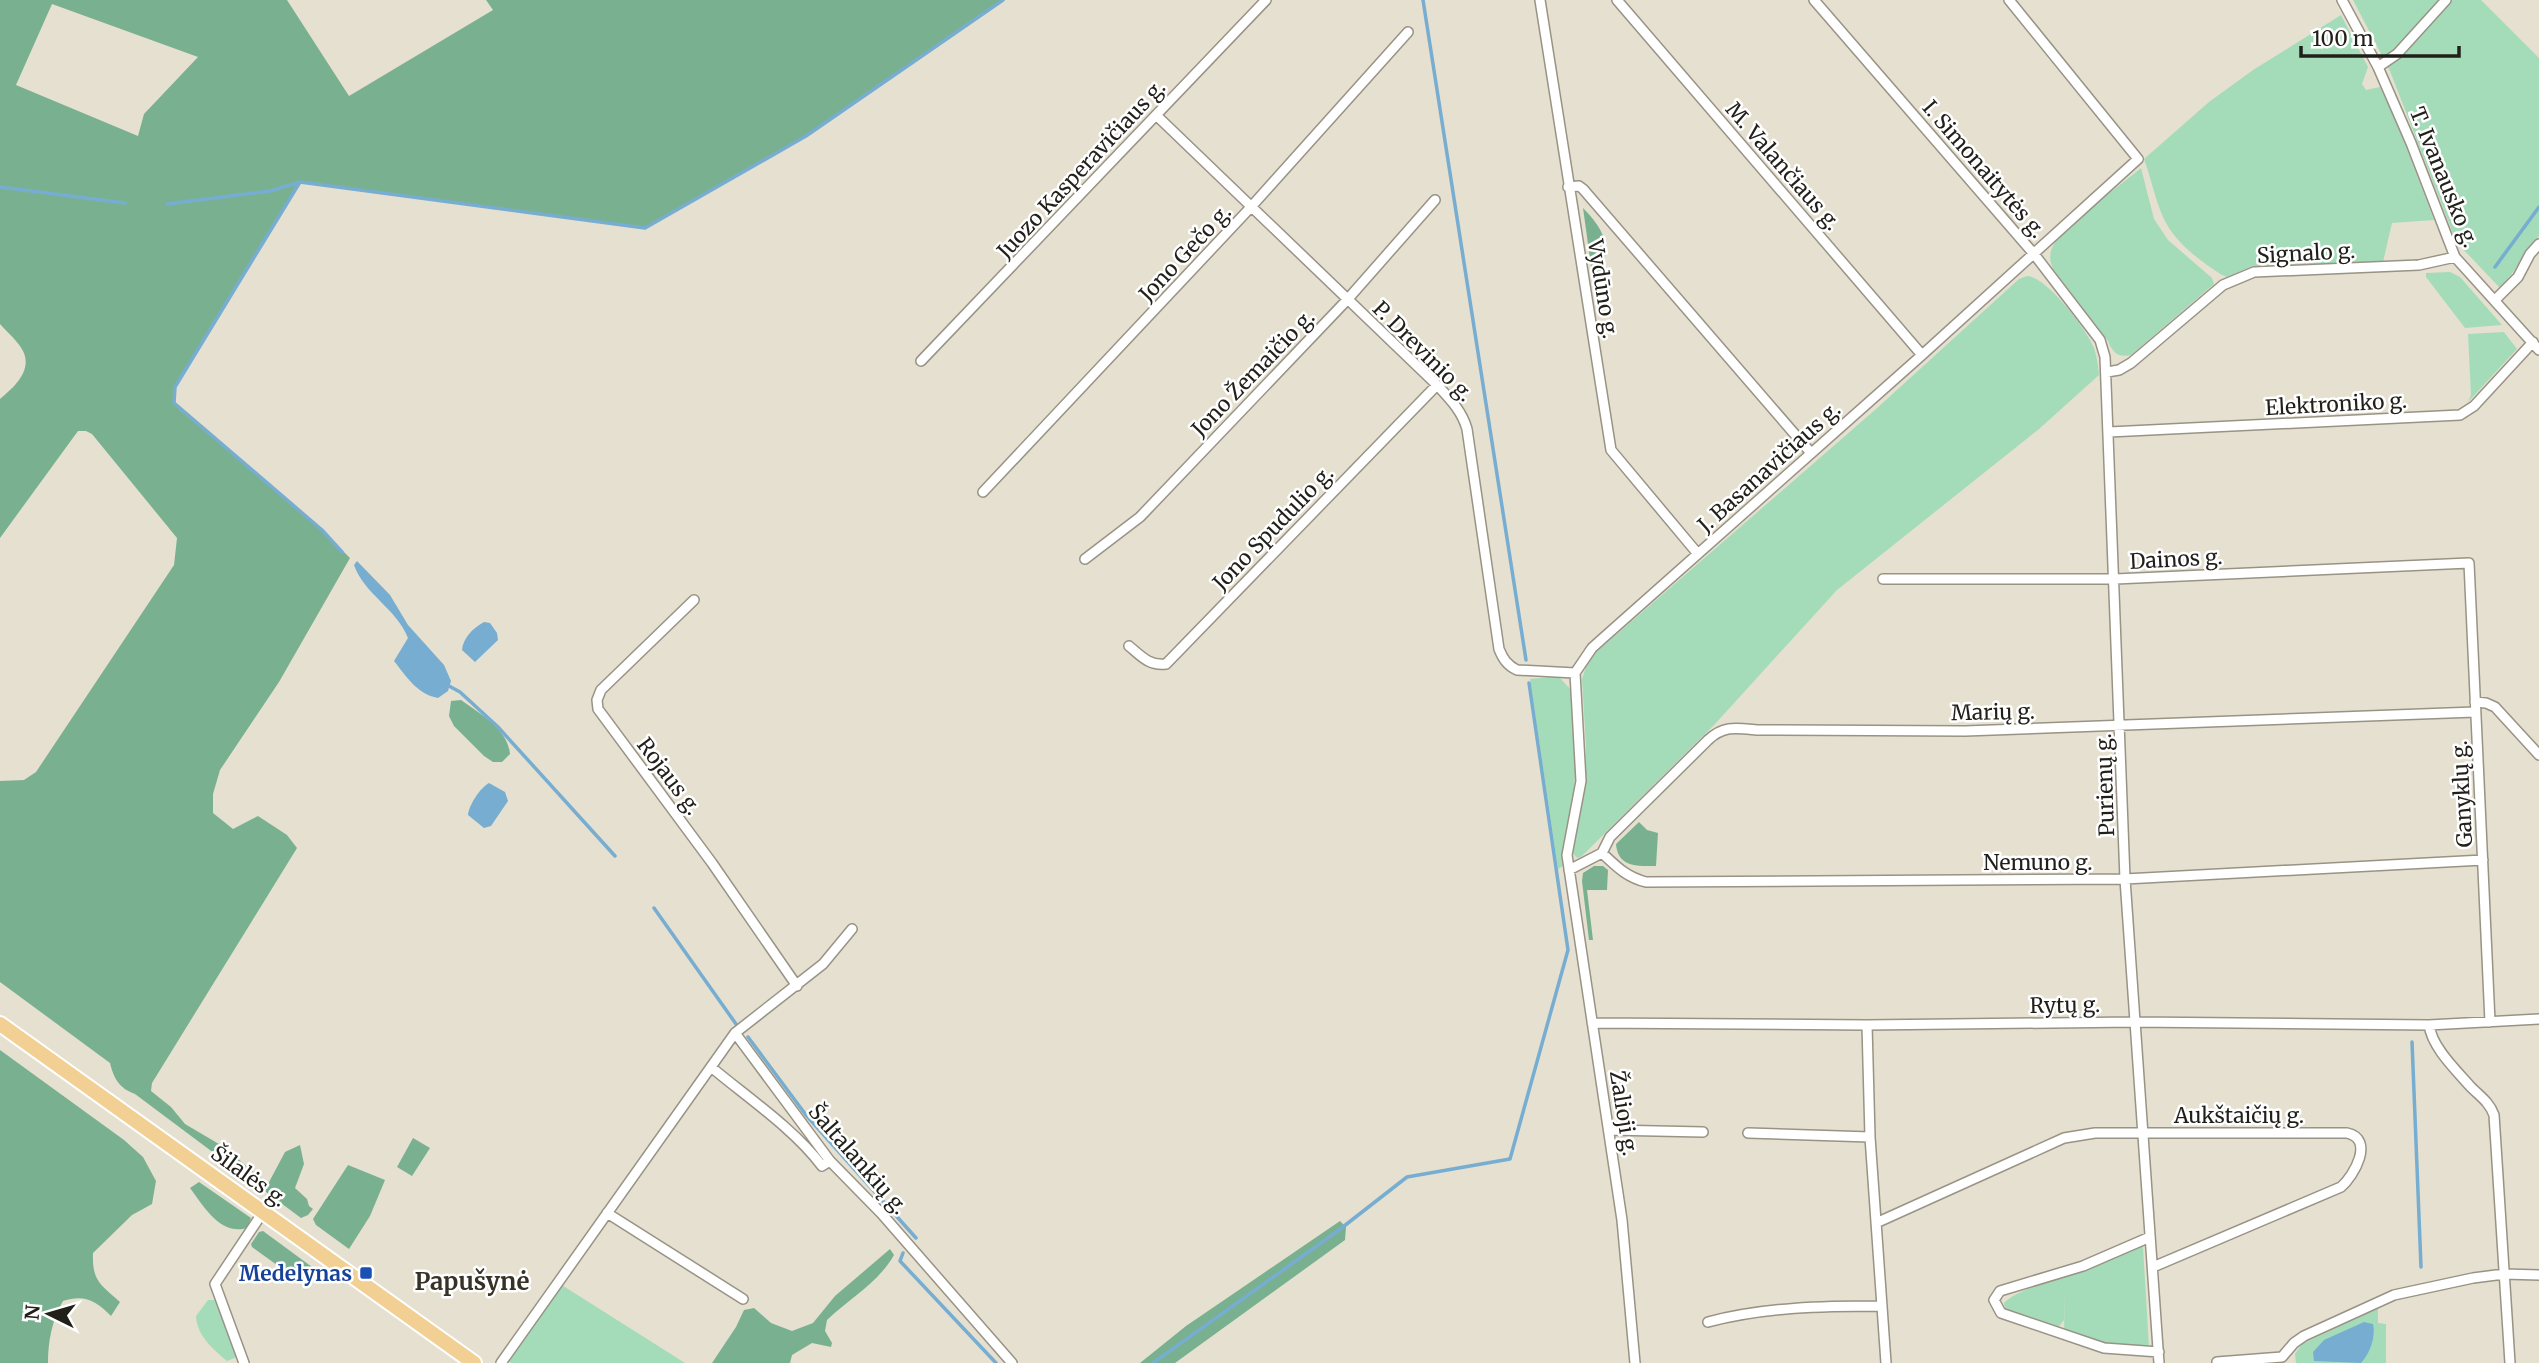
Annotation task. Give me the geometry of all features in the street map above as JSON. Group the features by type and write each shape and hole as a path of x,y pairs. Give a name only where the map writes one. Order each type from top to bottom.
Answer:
{"main road":[{"name":"Šilalės g.","path":"0,1024 474,1363"}],"street":[{"name":"Juozo Kasperavičiaus g.","path":"922,361 1266,0"},
{"name":"Vydūno g.","path":"1540,0 1611,450 1698,554"},
{"name":"M. Valančiaus g.","path":"1617,0 1922,355"},
{"name":"I. Simonaitytės g.","path":"1814,0 2034,254 2100,340 2107,372"},
{"name":"J. Basanavičiaus g.","path":"1575,673 1592,648 2138,159 2009,0"},
{"name":"T. Ivanausko g.","path":"2342,0 2378,67 2455,257 2536,346"},
{"path":"2378,67 2397,54 2446,0"},
{"name":"Jono Gečo g.","path":"983,492 1251,207 1408,32"},
{"name":"P. Drevinio g.","path":"1156,115 1437,385 1464,417 1499,649 1508,666 1517,670 1575,673"},
{"path":"1569,187 1579,186 1583,189 1811,453"},
{"name":"Jono Žemaičio g.","path":"1085,559 1140,517 1348,300 1435,200"},
{"path":"2495,300 2518,277 2530,254 2539,244"},
{"name":"Signalo g.","path":"2107,372 2119,370 2131,363 2223,285 2238,277 2254,272 2419,265 2455,257"},
{"name":"Elektroniko g.","path":"2109,432 2460,415 2474,406 2536,346"},
{"name":"Purienų g.","path":"2107,372 2125,879 2159,1363"},
{"name":"Jono Spudulio g.","path":"1129,646 1156,666 1166,664 1437,385"},
{"name":"Dainos g.","path":"1884,579 2115,579 2469,563"},
{"name":"Ganyklų g.","path":"2469,563 2490,1022"},
{"name":"Rojaus g.","path":"694,600 601,690 597,700 598,709 712,863 797,986"},
{"path":"1569,870 1568,841 1581,781 1575,673"},
{"path":"2475,707 2486,704 2495,708 2539,755"},
{"name":"Marių g.","path":"1569,870 1602,853 1610,837 1718,730 1730,727 1757,730 1965,731 2120,726 2475,707"},
{"name":"Nemuno g.","path":"1602,853 1623,873 1646,882 2125,879 2483,860"},
{"name":"Žalioji g.","path":"1569,870 1622,1220 1635,1363"},
{"path":"501,1363 735,1033 823,964 852,929"},
{"name":"Rytų g.","path":"1592,1023 1867,1025 2134,1022 2429,1025 2539,1019"},
{"path":"1867,1025 1870,1137 1886,1363"},
{"path":"2429,1025 2434,1041 2471,1087 2485,1099 2494,1115 2510,1363"},
{"name":"Šaltalankių g.","path":"735,1033 830,1161 881,1213 1012,1363"},
{"path":"711,1067 813,1154 822,1166 830,1161"},
{"path":"1609,1130 1703,1132"},
{"path":"1748,1133 1870,1137"},
{"name":"Aukštaičių g.","path":"1876,1223 2064,1138 2095,1133 2347,1133 2353,1134 2360,1141 2362,1151 2354,1171 2341,1187 2153,1267"},
{"path":"244,1363 215,1284 263,1212"},
{"path":"607,1213 743,1299"},
{"path":"2151,1237 2083,1266 2000,1292 1994,1300 2001,1313 2081,1342 2124,1351 2158,1352"},
{"path":"2217,1362 2285,1360 2304,1336 2378,1301 2473,1278 2504,1274 2539,1275"},
{"path":"1708,1322 1776,1309 1882,1306"}],"green space":[{"path":"0,0 287,0 349,96 493,10 486,0 1003,0 806,136 645,228 300,182 175,387 174,402 180,410 322,530 350,558 279,682 220,770 213,794 213,813 233,829 258,816 287,835 297,848 152,1083 151,1091 171,1107 185,1124 224,1147 268,1184 285,1152 300,1145 304,1164 295,1188 313,1209 301,1218 121,1086 110,1063 0,982 0,781 24,780 36,772 174,565 177,538 92,434 78,431 0,538 0,399 24,372 25,358 21,347 0,324","holes":["52,4 198,57 144,114 138,136 16,85"]},
{"path":"2353,0 2481,0 2539,58 2539,236 2500,288 2454,236 2390,71"},
{"path":"2341,15 2368,67 2362,84 2366,90 2380,87 2434,220 2392,223 2383,262 2252,266 2227,277 2222,275 2188,250 2174,235 2163,217 2144,159 2209,102 2253,70"},
{"path":"2141,168 2154,219 2168,240 2212,278 2214,284 2131,355 2123,356 2114,351 2053,269 2050,256 2052,248 2067,229"},
{"path":"1583,208 1597,224 1604,239 1605,256 1601,278 1593,280"},
{"path":"2450,272 2460,277 2502,325 2465,328 2426,277 2426,273"},
{"path":"2027,276 2045,285 2075,317 2094,348 2099,375 2039,429 1837,590 1715,724 1583,855 1578,858 1575,856 1572,851 1585,786 1582,679 1594,654 1876,409 2019,279"},
{"path":"2504,332 2517,349 2468,402 2471,395 2468,334"},
{"path":"1560,678 1571,690 1575,753 1574,790 1565,837 1563,866 1558,869 1530,679"},
{"path":"461,700 491,722 504,737 510,754 502,762 493,762 484,756 454,726 449,716 451,701"},
{"path":"1639,822 1647,830 1658,833 1656,866 1630,864 1621,858 1618,852 1616,844"},
{"path":"1594,866 1603,866 1608,870 1607,890 1587,890 1593,940 1589,940 1582,881 1583,873"},
{"path":"0,1050 124,1140 143,1157 156,1181 152,1204 132,1215 93,1253 96,1276 120,1302 111,1316 90,1300 78,1298 63,1301 51,1331 48,1363 0,1363"},
{"path":"413,1138 430,1148 412,1176 397,1167"},
{"path":"348,1165 385,1180 370,1216 349,1249 316,1225 313,1219"},
{"path":"199,1182 251,1218 247,1228 229,1228 214,1218 190,1188"},
{"path":"1340,1221 1346,1227 1345,1240 1175,1363 1140,1363 1186,1326"},
{"path":"263,1231 312,1267 309,1278 302,1283 252,1247 251,1244 259,1232"},
{"path":"2143,1246 2149,1348 2111,1345 2064,1332 2065,1294 2064,1320 2057,1329 2005,1308 2004,1303 2020,1292 2092,1268"},
{"path":"890,1249 894,1255 888,1265 827,1320 825,1331 832,1343 831,1347 812,1343 792,1355 790,1363 712,1363 744,1310 754,1308 771,1323 792,1331 813,1323 835,1296"},
{"path":"557,1282 685,1363 511,1363 504,1358"},
{"path":"208,1300 215,1300 237,1357 227,1361 216,1352 199,1330 196,1316"},
{"path":"2378,1308 2378,1323 2386,1324 2386,1363 2296,1363 2295,1354 2302,1344"}],"water":[{"path":"357,561 390,595 408,625 444,665 451,681 448,691 438,698 418,688 394,661 408,638 396,618 365,585 354,565"},
{"path":"484,622 490,623 498,640 475,662 462,650 464,641"},
{"path":"489,783 505,792 508,801 491,826 484,828 468,815 470,806"},
{"path":"2364,1322 2373,1324 2374,1334 2370,1350 2361,1363 2314,1361 2313,1352 2324,1340"}],"waterway":[{"path":"167,204 270,191 300,182 645,228 806,136 1003,0"},
{"path":"1423,0 1526,660"},
{"path":"300,182 175,387 174,403 322,530 342,552"},
{"path":"0,187 125,203"},
{"path":"2495,267 2539,207"},
{"path":"1153,1363 1339,1230 1407,1177 1510,1159 1568,950 1529,683"},
{"path":"449,686 460,692 498,727 615,856"},
{"path":"654,908 736,1024"},
{"path":"748,1037 806,1115 916,1238"},
{"path":"2412,1042 2421,1267"},
{"path":"903,1253 900,1261 996,1363"}],"place":[{"name":"Medelynas","path":"366,1273"}],"district":[{"name":"Papušynė","path":"472,1281"}]}
